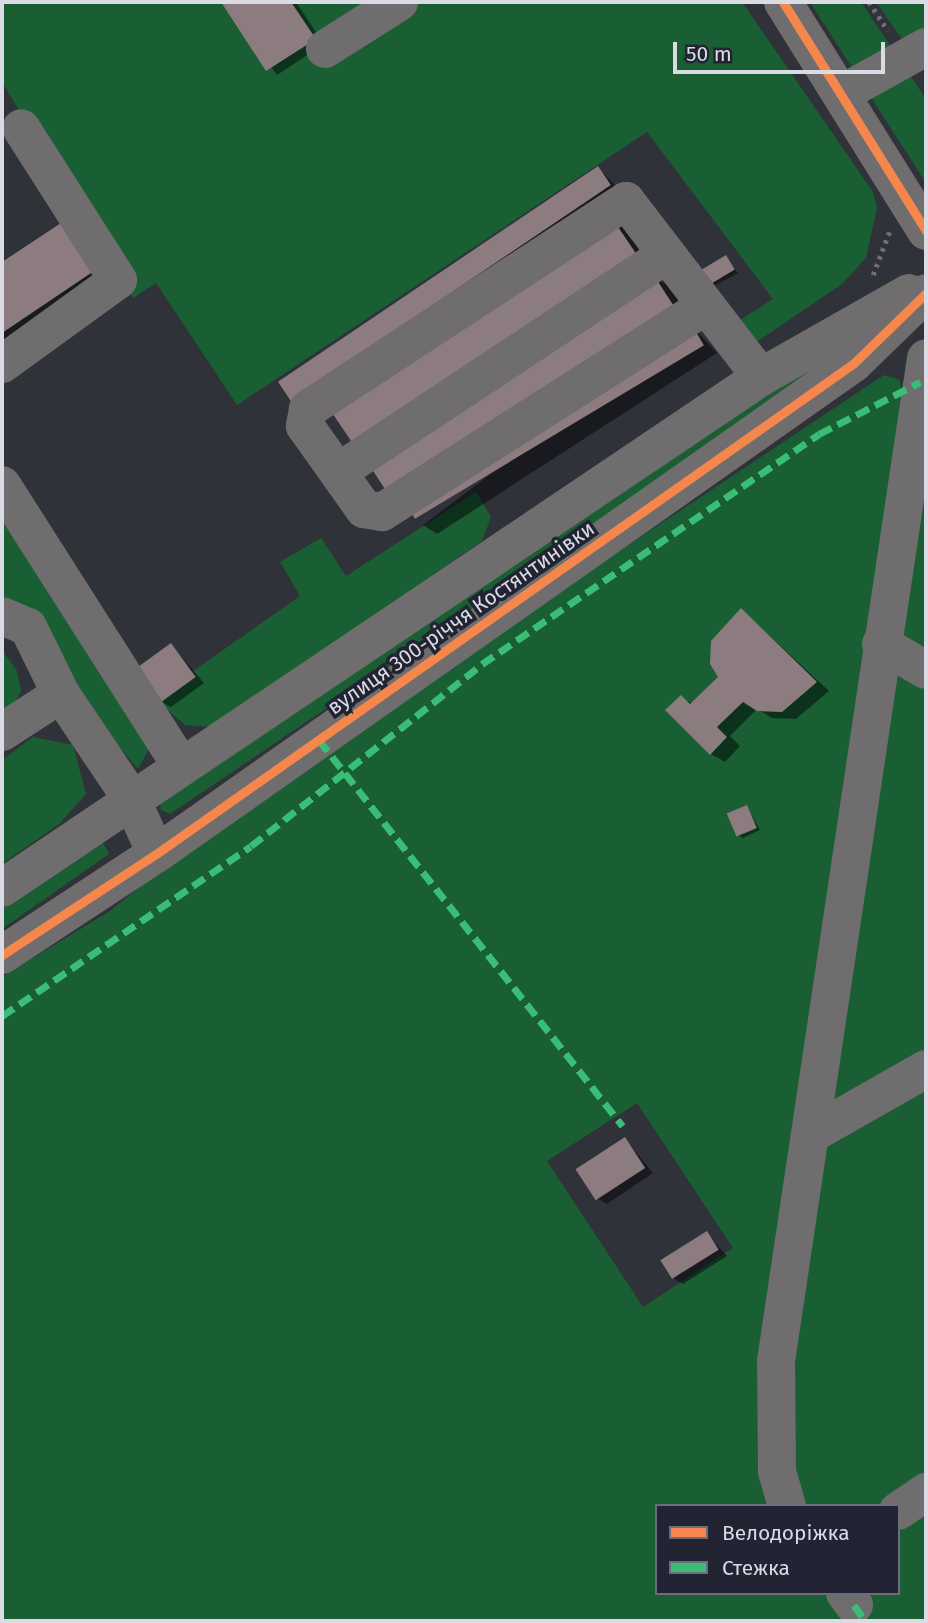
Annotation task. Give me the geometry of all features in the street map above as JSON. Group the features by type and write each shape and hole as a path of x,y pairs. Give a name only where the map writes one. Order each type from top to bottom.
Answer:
{"street":[{"path":"325,49 398,2"},
{"path":"783,2 843,93 922,222"},
{"path":"843,93 926,47"},
{"path":"2,364 118,281 21,128"},
{"path":"704,307 382,512 364,509 303,416 342,387 625,201 704,307 761,377"},
{"path":"338,472 666,255"},
{"name":"вулиця 300-річчя Костянтинівки","path":"2,888 131,798 761,377 926,284"},
{"name":"вулиця 300-річчя Костянтинівки","path":"2,955 156,855 854,363 926,293"},
{"path":"786,1504 777,1471 776,1361 816,1132 881,644 926,358"},
{"path":"2,485 181,766"},
{"path":"2,616 28,628 61,694 131,798 156,855"},
{"path":"881,644 926,670"},
{"path":"2,732 61,694"},
{"path":"816,1132 926,1069"},
{"path":"900,1510 926,1492"}],"path":[{"path":"868,285 883,234 922,222"}],"green space":[{"path":"2,2 742,2 873,192 877,208 866,258 842,284 755,343 734,324 773,299 647,132 237,405 156,283 133,298 2,82"},
{"path":"810,2 861,2 926,99 926,183"},
{"path":"876,2 926,2 926,35 908,48"},
{"path":"844,344 709,450 170,814 161,810 160,802"},
{"path":"884,375 900,380 902,399 758,1425 760,1473 775,1504 655,1504 655,1595 832,1595 851,1621 2,1621 2,977 110,911 187,848 465,654","holes":["637,1103 733,1248 643,1307 547,1161"]},
{"path":"926,403 926,1621 861,1621 852,1595 900,1595 900,1504 792,1504 785,1444 818,1163"},
{"path":"476,492 491,517 482,541 212,727 185,725 160,703 196,677 192,672 300,596 280,562 321,538 346,576"},
{"path":"2,509 151,745 138,769 2,610"},
{"path":"2,650 17,671 21,691 2,730"},
{"path":"33,737 73,745 86,794 59,824 2,864 2,760"},
{"path":"102,841 109,854 2,929 2,907"}],"building":[{"path":"221,2 291,2 316,39 266,71"},
{"path":"598,166 611,185 291,401 278,382"},
{"path":"612,218 637,255 354,446 329,409"},
{"path":"61,223 94,271 2,333 2,262"},
{"path":"726,255 735,270 708,286 699,271"},
{"path":"653,274 673,305 386,491 366,460"},
{"path":"690,322 704,345 415,519 401,496"},
{"path":"741,608 817,682 782,712 757,711 743,702 717,727 727,737 710,755 665,710 681,695 690,704 718,677 710,664 711,641"},
{"path":"171,643 196,677 161,702 136,668"},
{"path":"747,805 757,828 737,837 727,814"},
{"path":"625,1137 645,1168 596,1200 576,1169"},
{"path":"707,1231 719,1250 672,1279 660,1260"}],"marked path":[{"path":"2,1016 251,846 482,664 819,434 920,382"},
{"path":"319,740 623,1126"},
{"path":"854,1605 865,1621"}],"cycle path":[{"path":"783,2 926,231"},
{"path":"2,955 156,854 854,363 926,293"}]}
